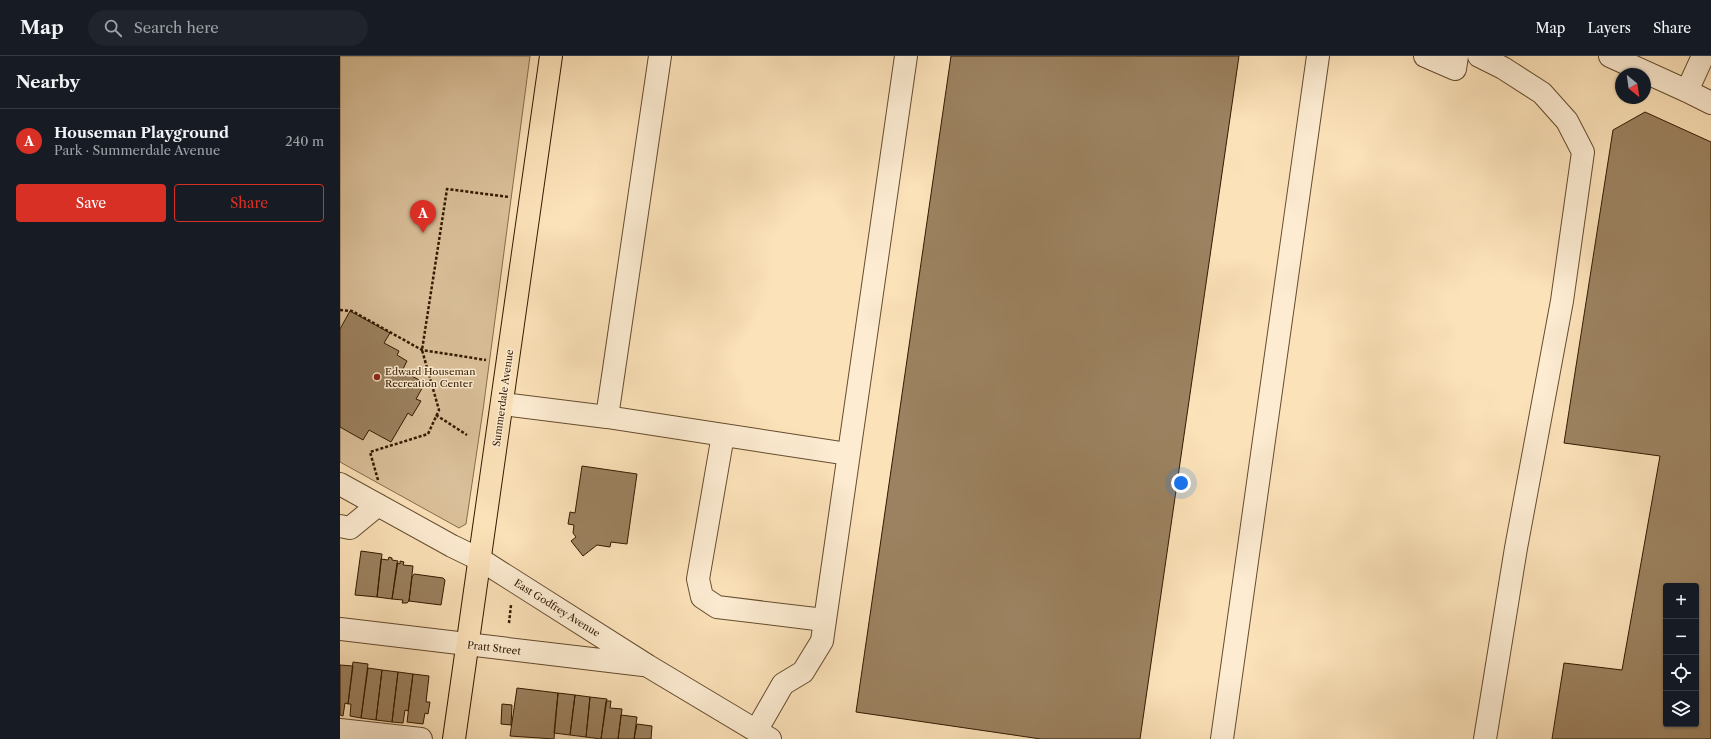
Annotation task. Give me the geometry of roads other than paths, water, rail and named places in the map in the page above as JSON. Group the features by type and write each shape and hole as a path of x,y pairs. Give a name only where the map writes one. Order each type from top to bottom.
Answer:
{"main road":[{"name":"Summerdale Avenue","path":"454,739 481,560 551,56"}],"street":[{"path":"607,417 660,56"},
{"path":"765,737 783,684 803,672 822,641 906,56"},
{"path":"1222,739 1318,56"},
{"path":"1425,56 1455,69 1457,56"},
{"path":"1479,56 1503,68 1542,93 1567,122 1583,152 1562,301 1516,548 1485,739"},
{"path":"1610,56 1711,103"},
{"path":"1687,91 1703,56"},
{"path":"503,404 607,417 848,454"},
{"path":"723,435 698,579 702,597 717,607 824,620"},
{"name":"East Godfrey Avenue","path":"340,484 452,546 481,560 648,666 765,737"},
{"path":"340,526 350,528 382,507"},
{"name":"Pratt Street","path":"340,629 648,666"},
{"path":"340,730 421,739"}],"place":[{"name":"Houseman Playground","path":"423,233"},
{"name":"Edward Houseman Recreation Center","path":"377,377"}]}
